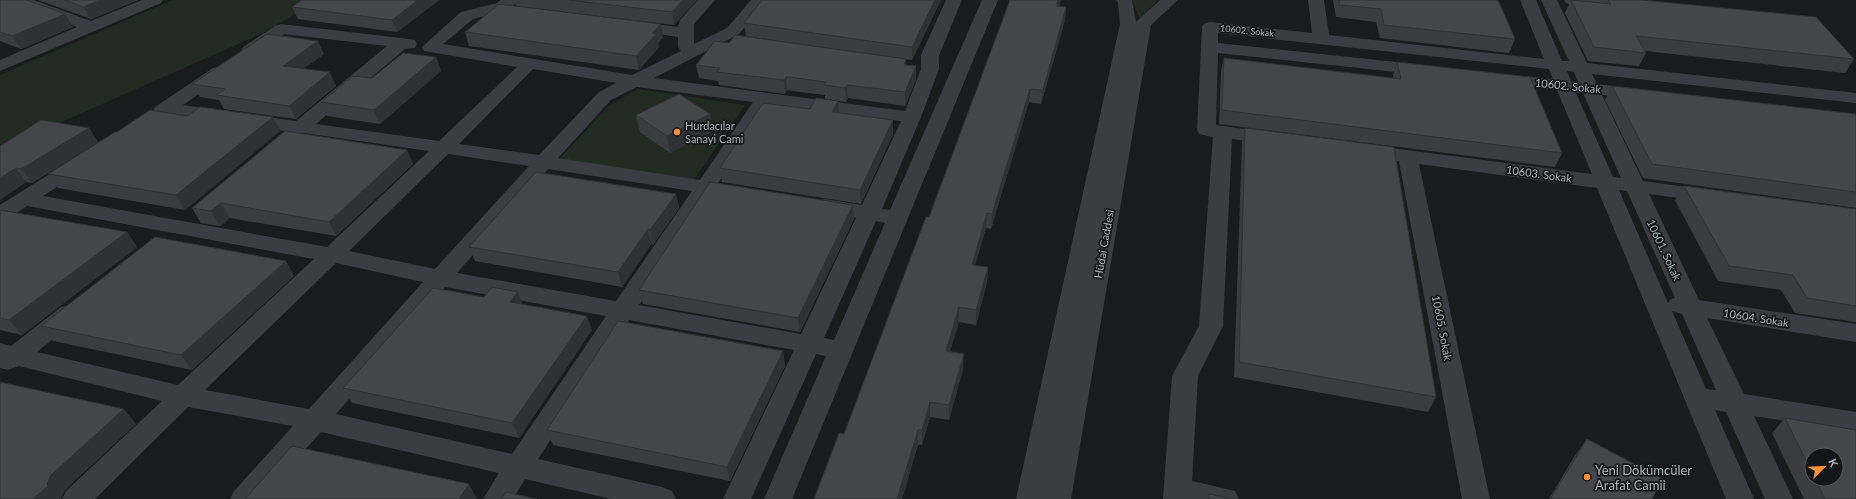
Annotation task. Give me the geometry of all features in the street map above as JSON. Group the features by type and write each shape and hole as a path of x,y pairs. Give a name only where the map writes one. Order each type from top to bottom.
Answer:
{"street":[{"path":"20,0 91,27"},
{"path":"2,63 155,0"},
{"path":"686,56 686,23 707,0"},
{"path":"244,499 544,162 606,96 733,31 758,0"},
{"path":"737,499 870,213 912,118 922,68 930,55 954,0"},
{"path":"778,499 990,0"},
{"name":"Hüdai Caddesi","path":"1030,499 1128,24 1126,2 1124,0"},
{"name":"Hüdai Caddesi","path":"1057,499 1143,24 1170,0"},
{"path":"1316,0 1322,39"},
{"path":"1528,0 1740,499"},
{"name":"10601. Sokak","path":"1549,0 1779,499"},
{"path":"1572,0 1650,8"},
{"path":"430,47 467,8 494,9 514,6"},
{"path":"617,24 686,33"},
{"path":"148,120 168,108 281,29 430,47 635,81 912,118"},
{"path":"1209,37 1206,130 1292,141"},
{"name":"10602. Sokak","path":"1209,37 1322,39 1856,98"},
{"name":"10602. Sokak","path":"1209,37 1438,72"},
{"path":"718,39 742,42"},
{"path":"282,142 401,44"},
{"path":"76,499 331,255 446,148 530,64"},
{"name":"10602. Sokak","path":"1486,77 1653,96"},
{"path":"497,499 520,467 764,99"},
{"path":"168,108 544,162 752,194"},
{"path":"1223,132 1211,326 1185,376 1178,494 1225,499"},
{"name":"10603. Sokak","path":"1346,148 1730,199"},
{"path":"0,214 90,156"},
{"name":"10605. Sokak","path":"1408,157 1476,499"},
{"path":"23,199 331,255 440,278 842,350"},
{"path":"807,203 898,218"},
{"path":"159,242 196,212"},
{"path":"5,358 84,301"},
{"name":"10604. Sokak","path":"1656,302 1856,333"},
{"path":"5,358 183,396 315,420 662,499"},
{"path":"1696,397 1856,422"}],"shaded area":[{"path":"173,0 319,0 261,34 32,135 0,154 0,75"},
{"path":"1132,0 1158,0 1140,19"},
{"path":"638,89 745,105 694,180 559,159 610,105"}],"building":[{"path":"0,0 27,0 65,14 12,36 0,32"},
{"path":"65,0 100,0 83,7"},
{"path":"302,0 418,0 392,20 292,7"},
{"path":"569,0 683,0 672,12"},
{"path":"762,0 935,0 912,47 744,23"},
{"path":"1010,0 1058,0 1056,6 1066,7 1043,90 1030,89 992,214 987,213 972,265 988,267 976,310 959,307 946,351 964,354 949,405 930,402 922,430 918,430 897,499 814,499 839,433 844,434 926,217 929,217"},
{"path":"1339,0 1498,0 1515,39 1384,25 1381,9 1339,5"},
{"path":"1571,0 1611,4 1608,0 1642,0 1816,17 1854,59 1636,36 1646,53 1594,47"},
{"path":"499,4 661,24 652,33 656,34 636,56 465,32"},
{"path":"267,34 318,41 283,66 330,72 289,106 216,95 226,89 192,84"},
{"path":"735,35 906,59 904,65 916,66 905,92 847,85 845,88 824,85 826,82 790,77 786,77 784,80 717,72 720,68 696,65 715,41 729,43"},
{"path":"403,53 436,57 374,110 321,102 353,76 372,78"},
{"path":"1224,58 1401,79 1397,62 1530,77 1562,153 1222,110"},
{"path":"1612,86 1856,114 1856,192 1652,164"},
{"path":"679,94 710,114 667,136 636,115"},
{"path":"816,98 838,101 832,112 893,120 860,190 720,168 763,103 810,109"},
{"path":"200,107 273,117 176,195 48,174 150,110 187,116"},
{"path":"41,120 89,128 21,169 16,168 0,178 0,146"},
{"path":"1245,128 1394,147 1436,397 1239,362"},
{"path":"285,131 407,150 329,222 221,203 211,211 192,208"},
{"path":"536,172 676,194 650,230 648,229 618,272 469,247"},
{"path":"710,182 853,205 798,318 639,290"},
{"path":"1684,186 1856,209 1856,306 1807,298 1793,275 1729,266"},
{"path":"0,210 127,232 9,320 0,318"},
{"path":"155,237 286,261 181,355 41,326"},
{"path":"492,287 518,292 510,302 587,316 512,423 343,388 433,288 484,297"},
{"path":"618,321 783,351 727,467 547,430"},
{"path":"0,382 124,409 51,475 47,484 48,486 33,499 0,499"},
{"path":"1785,418 1856,430 1856,499 1825,499 1819,487 1844,487 1844,447 1804,447 1804,457"},
{"path":"1587,439 1663,479 1652,499 1552,499 1551,498"},
{"path":"292,446 469,484 459,499 245,499"},
{"path":"506,492 537,499 501,499"},
{"path":"1209,494 1234,499 1209,499"}],"place":[{"name":"Hurdacılar Sanayi Cami","path":"677,132"},
{"name":"Yeni Dökümcüler Arafat Camii","path":"1587,477"}]}
